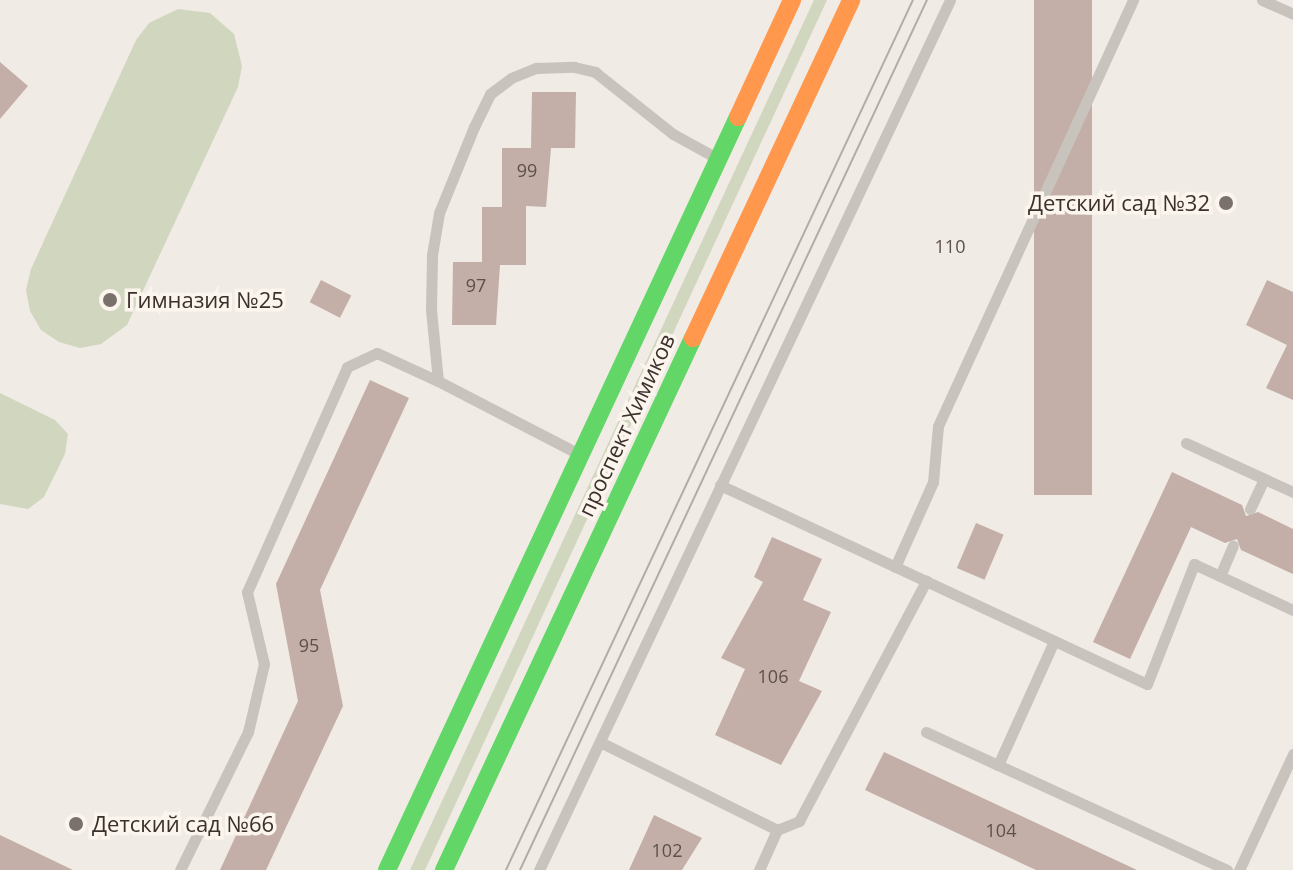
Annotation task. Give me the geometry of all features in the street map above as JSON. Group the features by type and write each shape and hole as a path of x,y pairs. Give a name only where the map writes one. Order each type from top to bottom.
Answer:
{"main road":[{"name":"проспект Химиков","path":"387,870 792,0"},
{"name":"проспект Химиков","path":"444,870 851,0"}],"lane":[{"path":"539,870 950,0"},
{"path":"895,567 933,482 938,426 1133,0"},
{"path":"1262,0 1293,14"},
{"path":"438,381 431,309 439,213 490,94 511,78 536,68 595,72 673,134 719,160"},
{"path":"180,870 248,732 264,664 247,592 347,367 377,353 580,454"},
{"path":"1186,443 1293,492"},
{"path":"1250,509 1264,479"},
{"path":"720,485 1147,684 1194,564 1293,610"},
{"path":"1220,576 1233,546"},
{"path":"759,870 777,830 799,821 926,581"},
{"path":"998,765 1054,641"},
{"path":"926,732 1227,870"},
{"path":"600,742 777,830"},
{"path":"1239,870 1293,754"}],"green space":[{"path":"814,0 827,0 425,870 410,870"},
{"path":"178,9 210,13 234,34 242,66 238,87 127,325 101,344 80,348 59,342 41,330 30,311 26,290 31,269 136,40 149,23"},
{"path":"0,393 55,420 68,434 65,454 44,497 28,509 0,504"}],"building":[{"path":"1034,0 1092,0 1092,495 1034,495"},
{"path":"0,62 28,86 0,119"},
{"path":"532,92 576,92 575,148 551,148 546,207 526,206 526,265 500,265 496,325 452,325 453,262 482,262 482,207 502,207 502,148 531,148"},
{"path":"321,280 351,295 340,318 310,302"},
{"path":"1267,280 1293,292 1293,400 1266,388 1287,345 1246,325"},
{"path":"370,380 409,398 320,590 343,706 266,870 220,870 298,701 276,584"},
{"path":"1172,472 1242,505 1246,516 1258,512 1293,529 1293,574 1241,550 1237,539 1225,543 1191,527 1130,659 1093,642"},
{"path":"976,523 1004,535 984,580 957,568"},
{"path":"772,537 822,559 803,600 831,612 799,681 822,691 781,765 715,735 745,669 721,658 763,582 754,577"},
{"path":"884,752 1137,870 1036,870 865,790"},
{"path":"654,815 702,838 682,870 629,870"},
{"path":"0,835 73,870 0,870"}],"tram line":[{"path":"506,870 913,0"},
{"path":"520,870 927,0"}],"traffic: fast":[{"path":"387,870 738,117"},
{"path":"444,870 693,338"}],"traffic: slow":[{"path":"738,117 792,0"},
{"path":"693,338 851,0"}],"place":[{"name":"Детский сад №32","path":"1226,203"},
{"name":"Гимназия №25","path":"110,300"},
{"name":"Детский сад №66","path":"76,824"}]}
